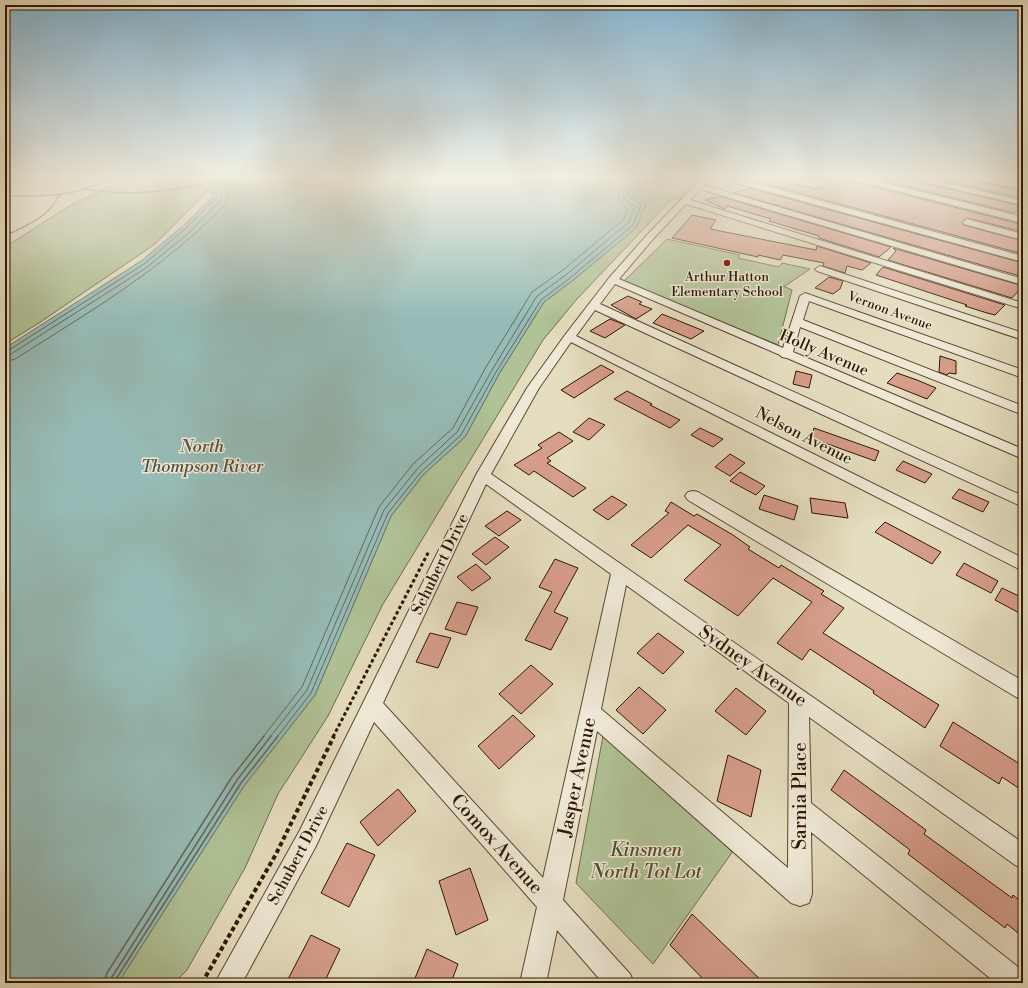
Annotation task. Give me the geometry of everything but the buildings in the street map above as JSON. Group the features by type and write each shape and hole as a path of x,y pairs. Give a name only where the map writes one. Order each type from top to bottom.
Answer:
{"street":[{"name":"Schubert Drive","path":"228,983 308,838 483,475 533,388 569,337 613,280 662,225"},
{"path":"763,225 1023,306"},
{"path":"840,225 1023,282"},
{"path":"900,225 1023,259"},
{"path":"979,225 1023,237"},
{"path":"820,269 1023,337"},
{"name":"Holly Avenue","path":"613,280 786,355 1023,454"},
{"name":"Vernon Avenue","path":"786,355 805,296 1023,374"},
{"path":"593,305 1023,502"},
{"path":"797,322 1023,410"},
{"name":"Nelson Avenue","path":"569,337 1023,565"},
{"name":"Sydney Avenue","path":"483,475 1023,857"},
{"path":"692,496 1023,691"},
{"name":"Jasper Avenue","path":"533,983 620,572"},
{"name":"Sarnia Place","path":"590,712 800,894 799,698"},
{"name":"Comox Avenue","path":"372,705 621,983"},
{"path":"800,809 1017,983"}],"path":[{"path":"5,236 26,225"}],"green space":[{"path":"39,225 174,225 155,244 39,323 5,344 5,247"},
{"path":"636,225 647,225 577,299 543,340 383,604 328,716 278,794 245,868 187,970 174,983 118,983 244,786 315,695 391,516 424,474 465,437 499,374 544,302 636,228"},
{"name":"Arthur Hatton Elementary School","path":"667,239 740,255 738,258 779,267 782,263 810,269 783,286 792,290 778,345 624,281"},
{"name":"Kinsmen North Tot Lot","path":"603,736 733,851 653,964 576,883"}],"water":[{"name":"North Thompson River","path":"184,225 637,225 636,228 572,281 544,302 499,374 465,437 424,474 391,516 315,695 244,786 118,983 5,983 5,348 141,261"}],"place":[{"name":"Arthur Hatton Elementary School","path":"727,263"}]}
